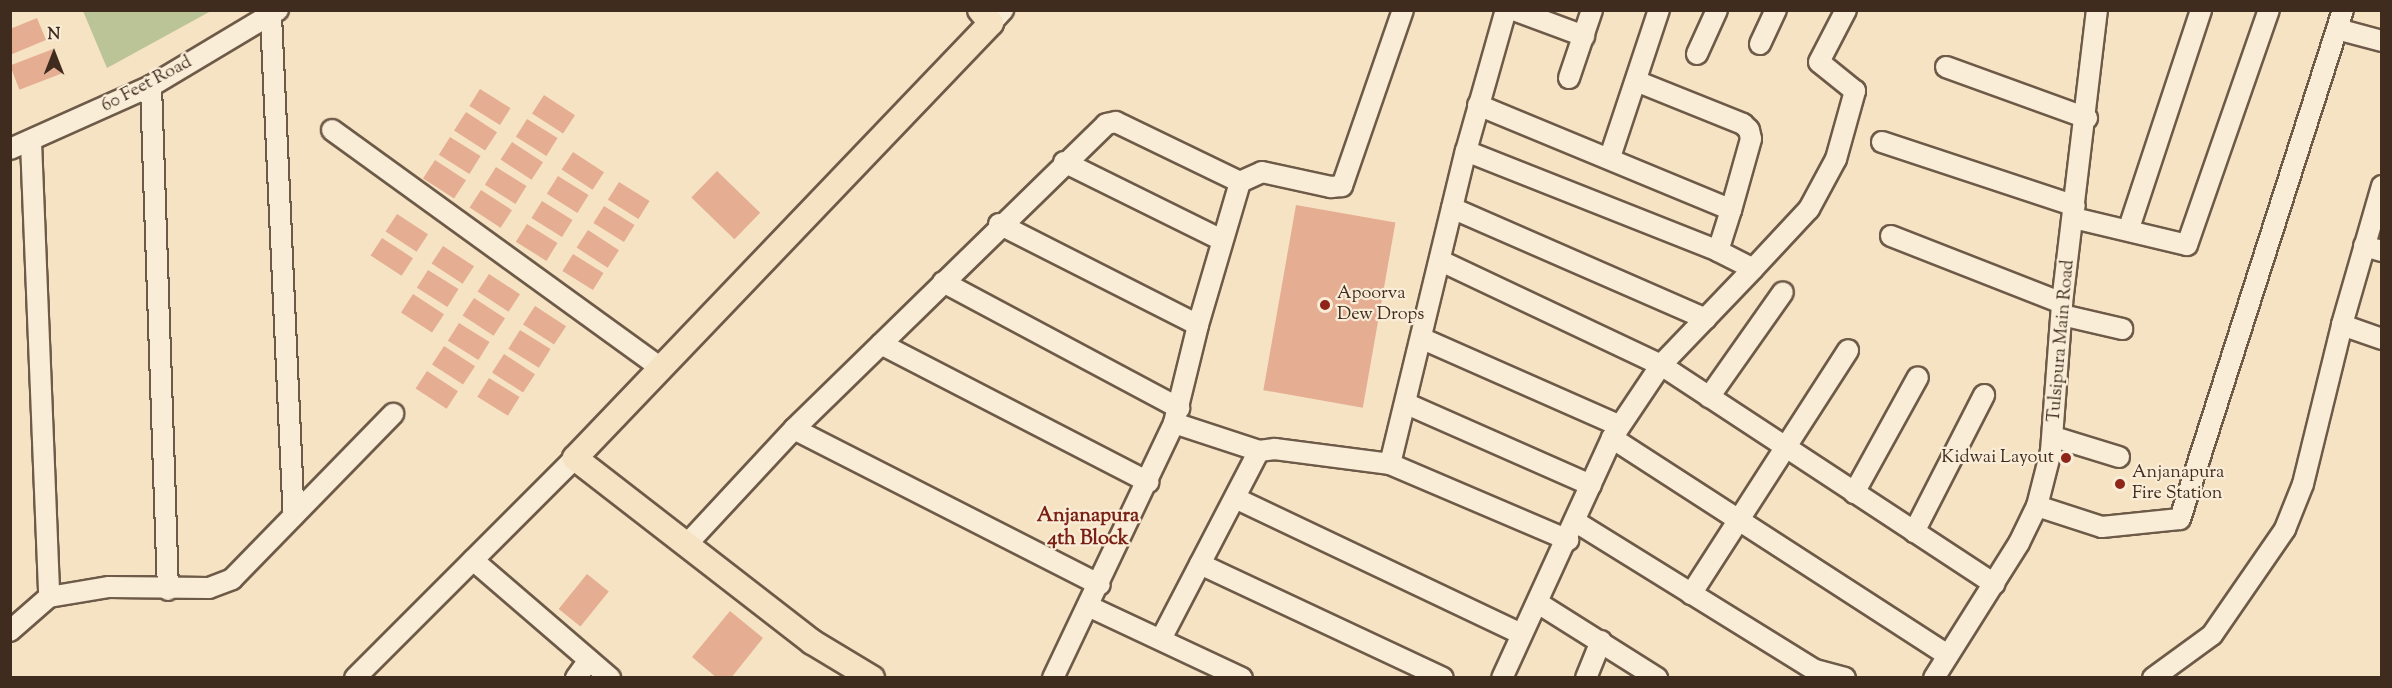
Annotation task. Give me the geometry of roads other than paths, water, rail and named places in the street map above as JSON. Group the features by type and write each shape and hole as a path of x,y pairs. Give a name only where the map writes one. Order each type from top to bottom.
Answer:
{"main road":[{"path":"872,678 812,642 688,543 574,458 991,15"}],"street":[{"path":"1053,678 1149,482 1177,416 1198,325 1240,182 1262,172 1331,187 1342,186 1403,10"},
{"path":"1390,464 1423,339 1466,151 1506,10"},
{"path":"1514,10 1584,36"},
{"path":"1569,78 1592,10"},
{"path":"1610,157 1659,10"},
{"path":"1697,54 1717,10"},
{"path":"1760,44 1776,10"},
{"path":"1502,678 1616,432 1661,365 1809,209 1836,159 1855,91 1819,62 1846,10"},
{"name":"Tulsipura Main Road","path":"1934,677 1995,584 2037,506 2054,437 2062,309 2097,10"},
{"path":"2129,228 2201,10"},
{"path":"1882,142 2074,212 2183,245 2189,241 2269,10"},
{"path":"275,13 294,515"},
{"name":"60 Feet Road","path":"10,149 31,142 151,86 275,13"},
{"path":"2037,506 2102,527 2180,519 2340,20 2382,41"},
{"path":"1946,67 2086,118"},
{"path":"1636,81 1743,124 1749,130 1751,139 1718,251"},
{"path":"151,86 168,590"},
{"path":"1478,105 1610,157 1731,210"},
{"path":"688,543 794,429 999,224 1106,124 1116,122 1240,182"},
{"path":"332,130 661,368"},
{"path":"31,142 50,597"},
{"path":"1466,151 1718,251 1753,269"},
{"path":"1064,162 1222,240"},
{"path":"2153,678 2212,635 2285,529 2303,484 2342,325 2373,249 2382,186"},
{"path":"1452,208 1706,319"},
{"path":"999,224 1198,325"},
{"path":"1891,236 2062,309 2122,329"},
{"path":"1441,261 1661,365 1995,584"},
{"path":"943,282 1177,416 1259,451 1275,449 1390,464 1572,531 1691,594 1815,670 1845,678"},
{"path":"1709,397 1783,292"},
{"path":"2342,325 2382,339"},
{"path":"1423,339 1616,432 1736,520 1948,655"},
{"path":"881,344 1149,482"},
{"path":"1691,594 1736,520 1848,350"},
{"path":"1854,493 1918,377"},
{"path":"1914,532 1984,395"},
{"path":"1407,404 1591,485"},
{"path":"10,631 50,597 109,587 168,590 209,588 232,579 393,414"},
{"path":"794,429 1100,585"},
{"path":"2054,437 2119,456"},
{"path":"1161,639 1259,451"},
{"path":"355,678 574,458"},
{"path":"1234,498 1521,634"},
{"path":"473,560 610,678"},
{"path":"1200,564 1443,678"},
{"path":"1538,603 1657,678"},
{"path":"1088,606 1242,678"},
{"path":"1586,678 1601,641"},
{"path":"576,678 590,660"}],"place":[{"name":"Apoorva Dew Drops","path":"1325,305"},
{"name":"Kidwai Layout","path":"2066,458"},
{"name":"Anjanapura Fire Station","path":"2120,484"}],"district":[{"name":"Anjanapura 4th Block","path":"1088,528"}]}
